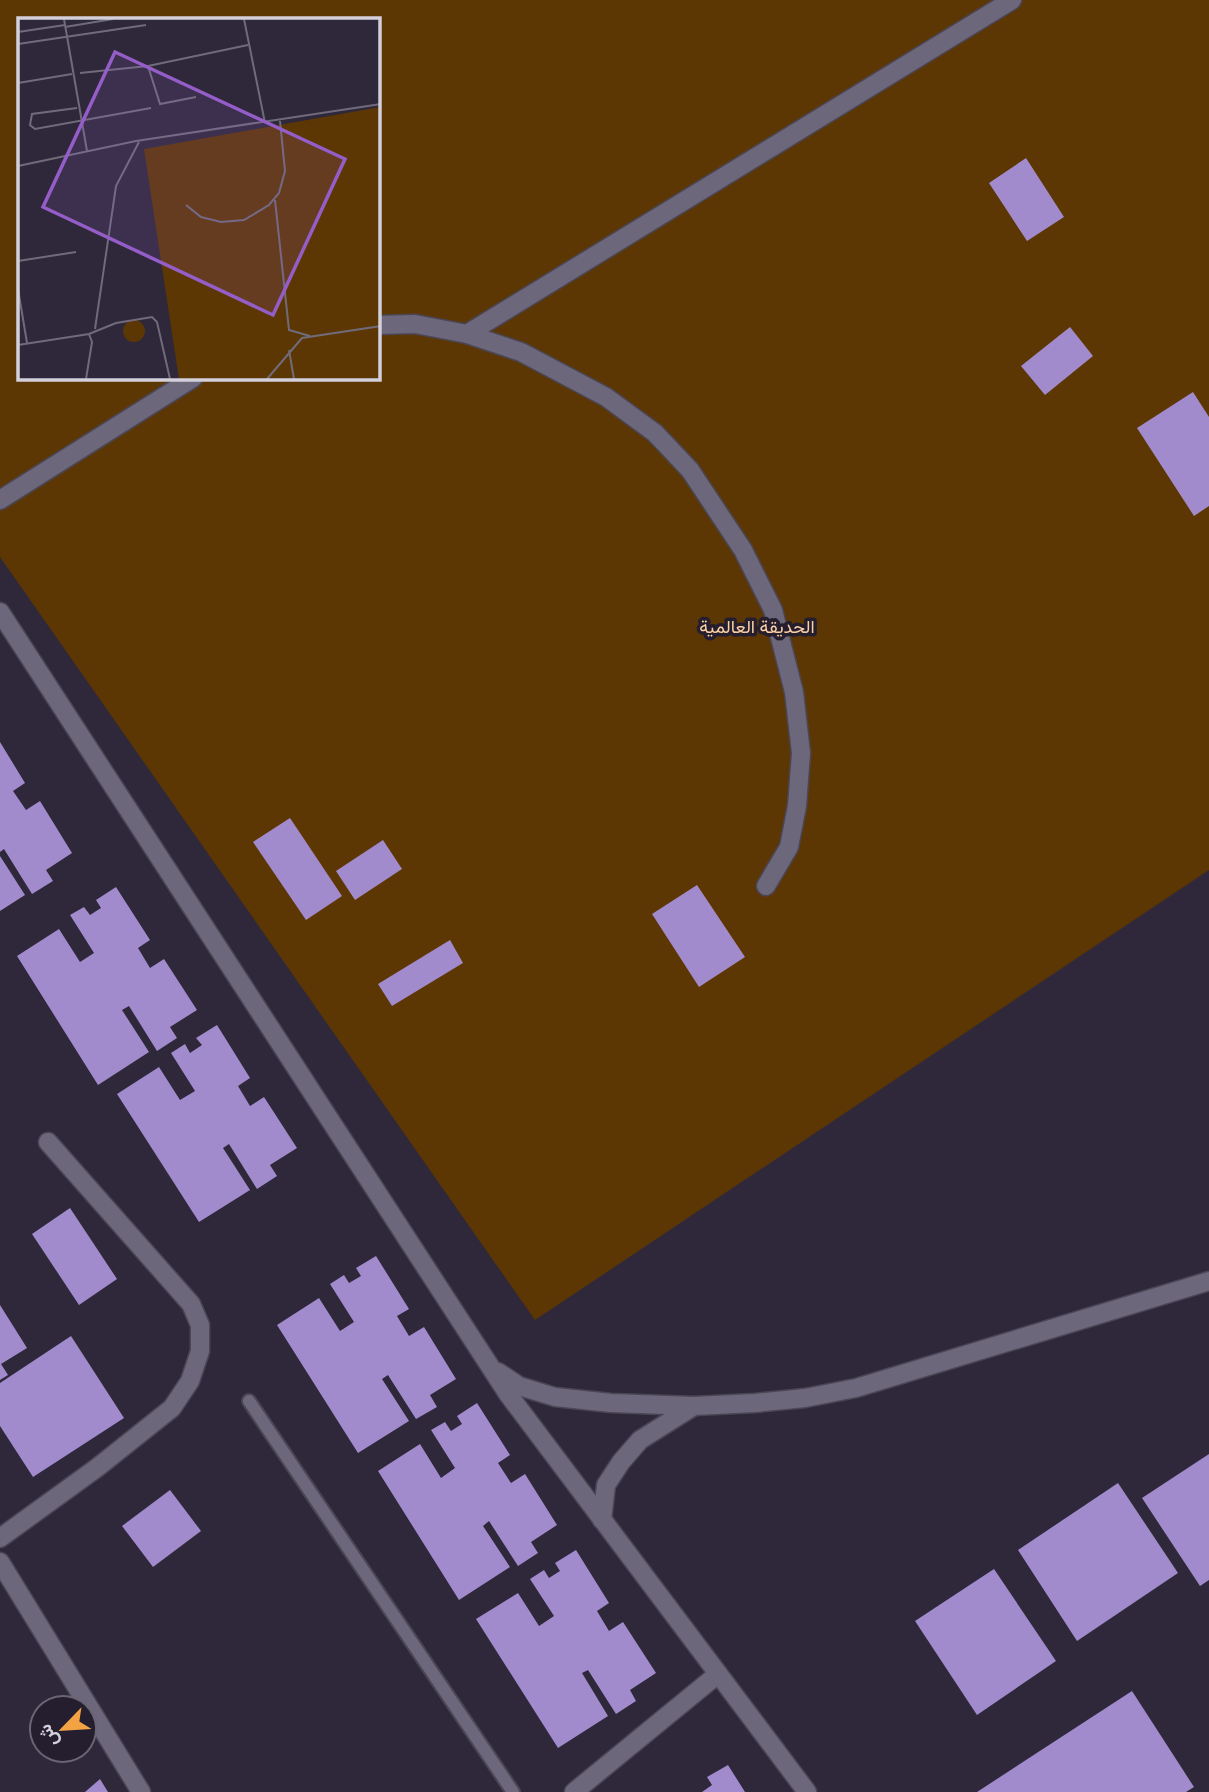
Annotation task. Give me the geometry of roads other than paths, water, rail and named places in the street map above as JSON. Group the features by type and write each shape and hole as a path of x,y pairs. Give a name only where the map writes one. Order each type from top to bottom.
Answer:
{"street":[{"path":"467,334 1012,0"},
{"path":"380,325 415,324 467,334 521,352 607,397 654,433 690,470 743,550 773,610 794,692 801,753 797,806 789,848 766,886"},
{"path":"0,500 191,380"},
{"path":"2,619 508,1394 807,1792"},
{"path":"0,1538 98,1467 172,1408 190,1381 200,1352 200,1325 191,1304 48,1142"},
{"path":"491,1367 519,1386 555,1397 611,1403 694,1406 780,1400 856,1388 1209,1281"},
{"path":"602,1520 606,1485 621,1462 640,1440 694,1406"},
{"path":"0,1562 141,1792"},
{"path":"574,1792 718,1674"}],"lane":[{"path":"249,1401 513,1792"}],"park label":[{"name":"الحديقة العالمية","path":"757,626"}]}
